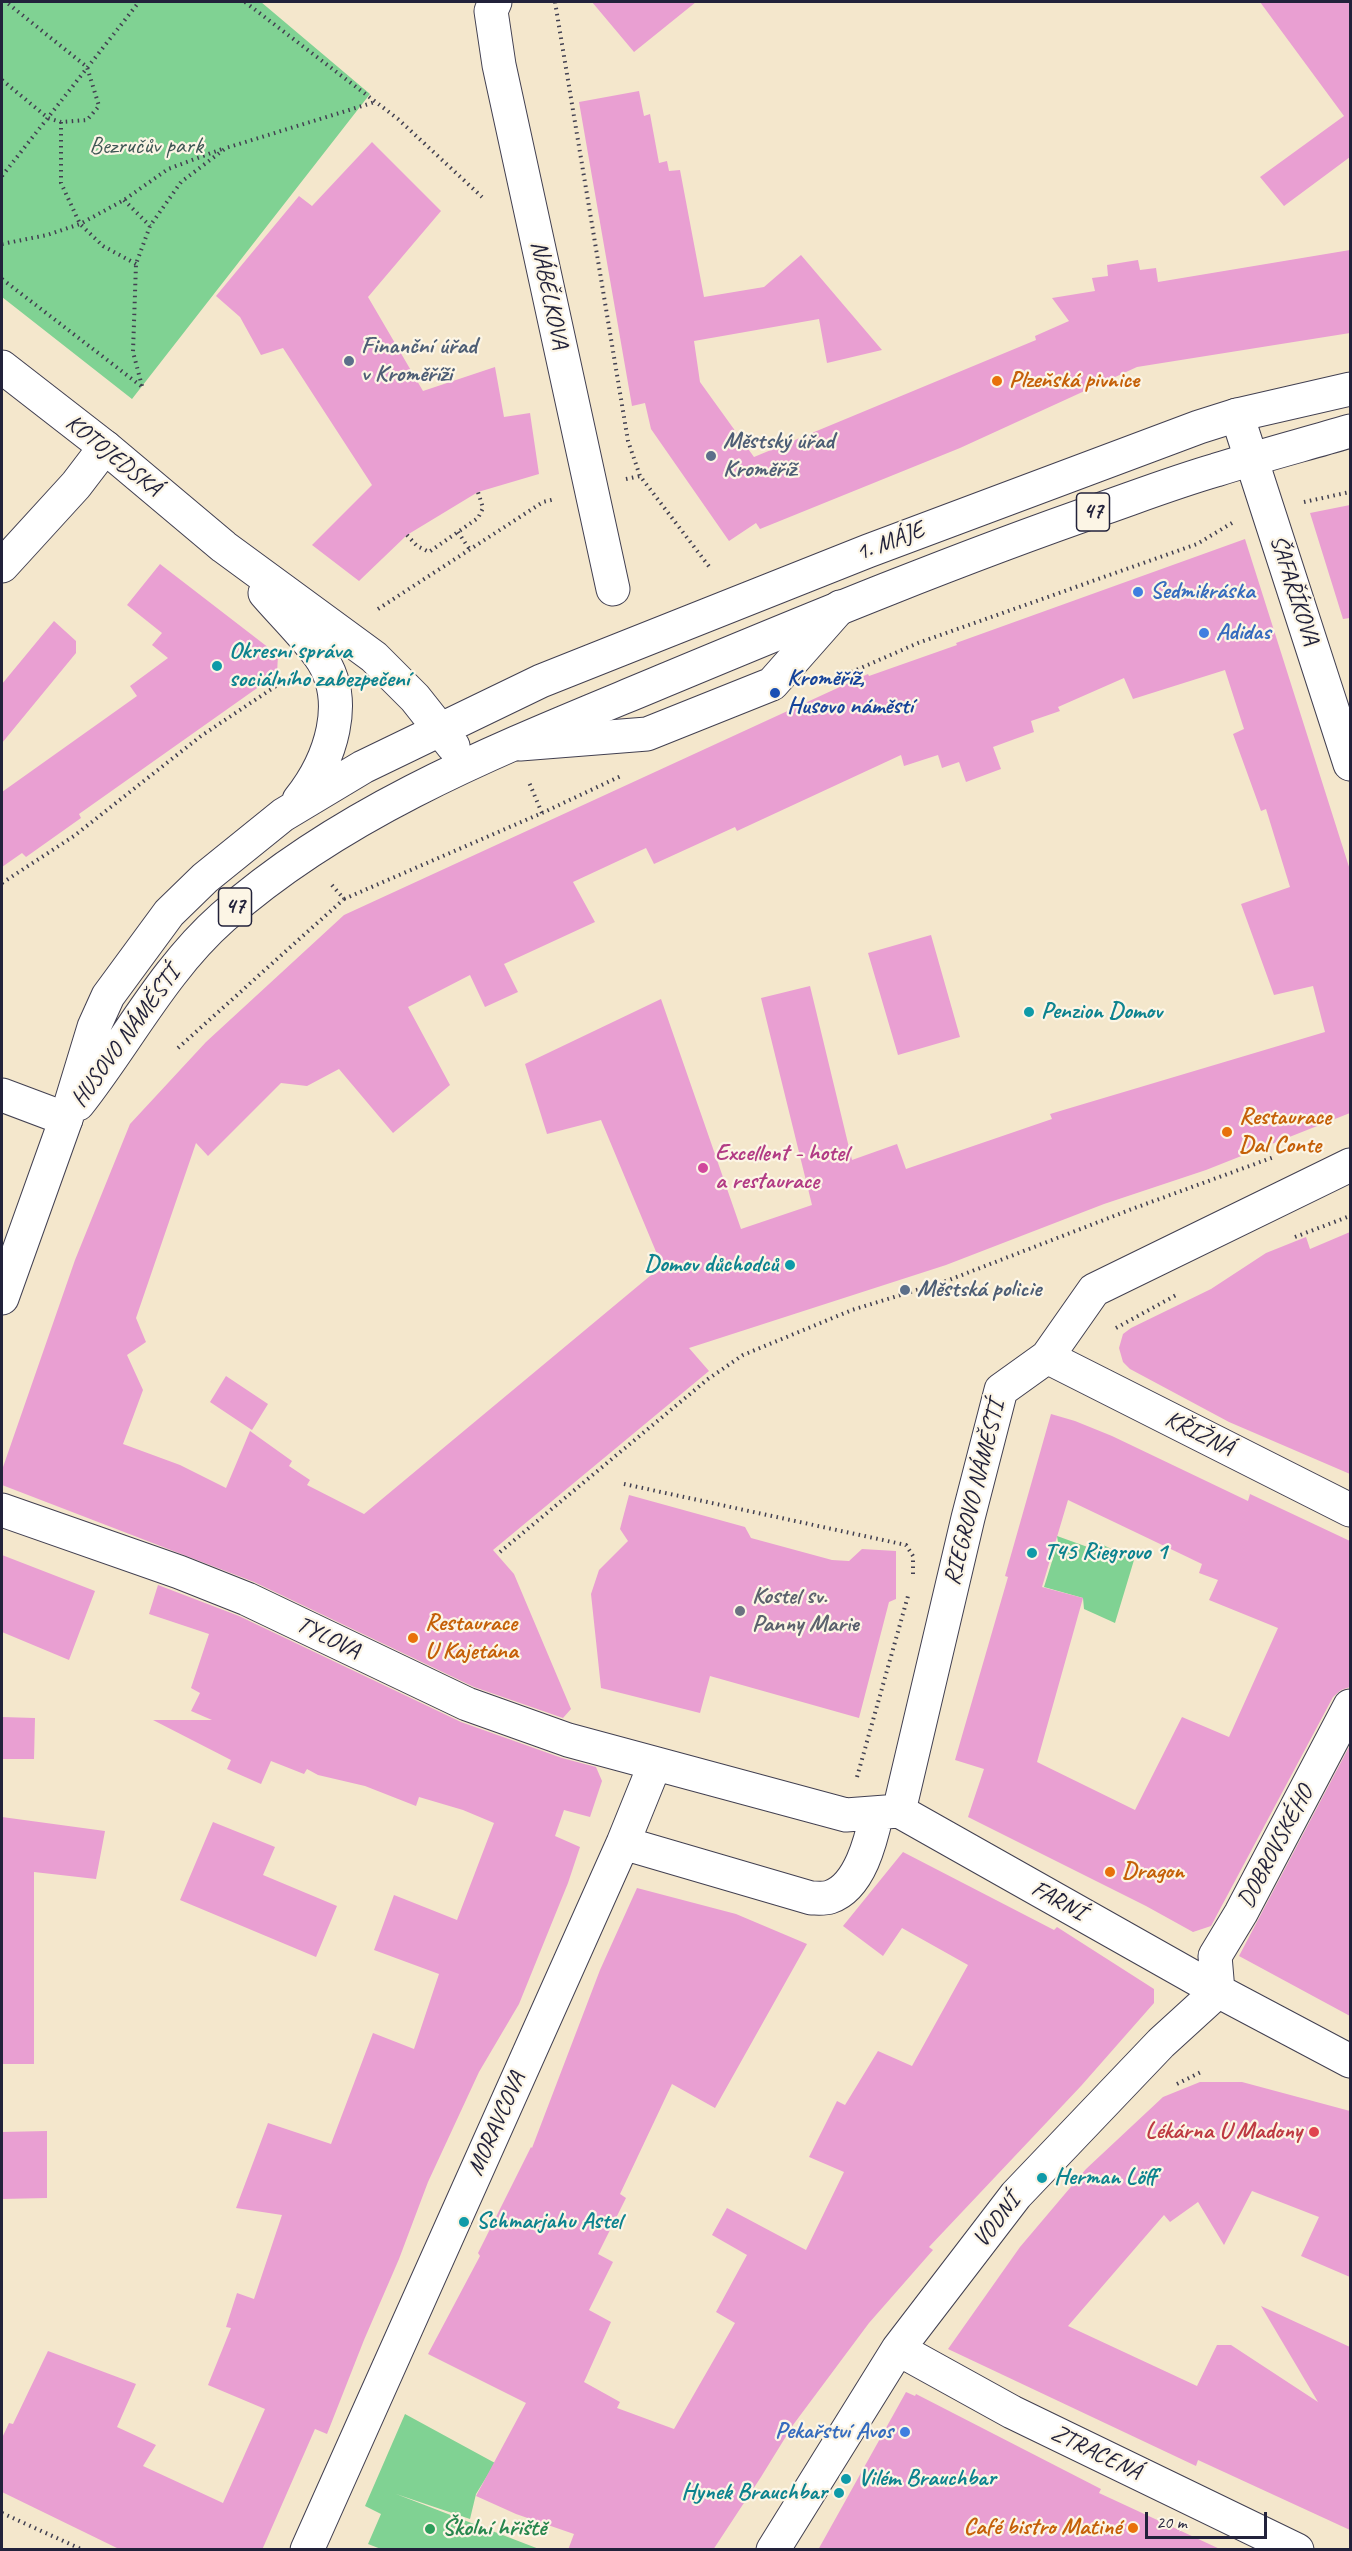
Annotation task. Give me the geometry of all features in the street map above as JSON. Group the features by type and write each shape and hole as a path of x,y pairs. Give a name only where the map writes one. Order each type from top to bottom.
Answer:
{"street":[{"name":"NÁBĚLKOVA","path":"495,2 491,11 499,65 613,589"},
{"name":"KOTOJEDSKÁ","path":"2,367 105,447 224,547"},
{"name":"1. MÁJE","path":"442,729 541,681 868,551 1120,455 1237,415 1350,389"},
{"name":"ŠAFAŘÍKOVA","path":"1237,415 1350,764"},
{"name":"1. MÁJE","path":"466,765 840,606 1016,539 1213,470 1350,431"},
{"path":"2,566 76,485 105,447"},
{"path":"224,547 374,657 402,684 442,729 466,765"},
{"path":"224,547 321,657 333,682 334,717 331,741 324,763 314,782 283,815"},
{"path":"512,744 647,734 772,684 840,606"},
{"name":"HUSOVO NÁMĚSTÍ","path":"66,1119 94,1027 108,996 169,913 213,871 283,815 363,767 442,729"},
{"name":"HUSOVO NÁMĚSTÍ","path":"66,1119 101,1075 172,970 202,936 223,917 309,852 391,802 466,765"},
{"path":"2,1095 66,1119"},
{"name":"47","path":"2,1298 66,1119"},
{"name":"RIEGROVO NÁMĚSTÍ","path":"623,1843 811,1898 829,1897 843,1889 860,1868 870,1846 874,1813 968,1518 1000,1390 1047,1357 1094,1290 1350,1165"},
{"name":"KŘIŽNÁ","path":"1047,1357 1350,1510"},
{"name":"TYLOVA","path":"2,1510 179,1572 247,1599 467,1704 568,1740 655,1764"},
{"name":"DOBROVSKÉHO","path":"1218,1991 1215,1956 1241,1913 1350,1706"},
{"path":"655,1764 874,1813"},
{"name":"MORAVCOVA","path":"307,2550 623,1843 655,1764"},
{"name":"FARNÍ","path":"874,1813 1218,1991"},
{"path":"1218,1991 1350,2061"},
{"name":"VODNÍ","path":"773,2550 898,2349 1016,2195 1161,2043 1218,1991"},
{"name":"ZTRACENÁ","path":"898,2349 1012,2412 1297,2550"}],"path":[{"path":"2,80 48,118 61,122 87,120 99,106 87,67 6,2"},
{"path":"2,176 139,2"},
{"path":"245,2 398,119 482,197"},
{"path":"555,2 628,441 640,476 711,569"},
{"path":"2,244 47,235 80,224 124,200 168,169 226,148 375,102"},
{"path":"61,122 61,183 80,224 103,246 136,264"},
{"path":"2,279 142,386 133,352 136,264 150,226 181,182 226,148"},
{"path":"124,200 150,226"},
{"path":"378,609 543,502 640,476"},
{"path":"407,535 417,546 429,552 478,518 483,508 478,492"},
{"path":"1298,503 1350,492"},
{"path":"819,686 918,643 1197,544 1230,523"},
{"path":"458,532 470,550"},
{"path":"2,883 74,836 201,736 296,672"},
{"path":"178,1048 344,899 627,774"},
{"path":"528,779 542,813"},
{"path":"326,877 344,899"},
{"path":"500,1552 708,1379 744,1355 852,1311 949,1280 1281,1154"},
{"path":"1288,1240 1350,1216"},
{"path":"1111,1335 1114,1329 1185,1291"},
{"path":"624,1484 906,1545 913,1556 913,1576"},
{"path":"874,1813 910,1587"},
{"path":"2,2513 83,2550"}],"green space":[{"name":"Bezručův park","path":"2,2 261,2 370,94 132,399 2,297"},
{"path":"1057,1536 1096,1550 1099,1543 1134,1560 1115,1623 1084,1609 1083,1598 1044,1587 1058,1542"},
{"path":"405,2414 495,2463 476,2494 470,2519 396,2494 539,2549 381,2549 368,2544 381,2514 365,2506"}],"building":[{"path":"592,2 696,2 634,52"},
{"path":"1260,2 1350,2 1350,157 1284,206 1260,177 1344,116"},
{"path":"639,91 644,116 650,114 659,163 667,161 669,171 680,170 704,297 764,287 801,255 882,350 827,363 819,319 694,341 700,382 754,457 1036,340 1035,336 1069,321 1052,298 1095,291 1092,278 1108,276 1107,265 1138,260 1140,270 1156,268 1158,282 1350,250 1350,333 1137,367 960,448 760,529 756,523 729,541 651,429 645,403 632,406 579,102"},
{"name":"Finanční úřad v Kroměříži","path":"372,142 441,211 368,297 423,391 495,367 504,417 530,413 539,474 478,492 407,535 359,581 312,545 372,485 283,348 261,355 240,317 216,296 299,196 312,206"},
{"path":"1350,505 1350,618 1343,619 1310,513"},
{"path":"1245,539 1350,870 1350,1113 1206,1170 1104,1204 946,1265 689,1348 709,1371 493,1550 514,1574 571,1709 563,1718 474,1687 254,1582 2,1485 2,1470 75,1260 130,1124 206,1042 344,915 868,674 869,676 957,645 956,643","holes":["1225,670 1244,729 1233,734 1261,811 1266,809 1290,887 1241,904 1274,995 1313,986 1325,1032 1050,1114 1052,1119 906,1169 897,1144 852,1160 810,986 761,998 812,1205 741,1229 661,999 525,1064 547,1134 601,1120 662,1266 364,1514 307,1485 310,1480 289,1466 292,1461 250,1431 226,1488 180,1465 123,1444 143,1390 127,1355 146,1342 136,1318 196,1143 208,1156 281,1083 307,1086 339,1069 393,1133 450,1085 408,1007 470,975 485,1007 518,992 504,964 595,922 573,882 646,848 654,864 735,827 737,831 901,755 904,766 938,755 942,768 959,762 966,782 1001,769 993,747 1034,732 1031,721 1060,711 1058,707 1124,678 1133,699"]},
{"path":"160,564 278,655 277,674 79,814 81,818 26,857 22,853 2,867 2,792 137,696 130,686 168,658 152,645 162,633 127,605"},
{"path":"54,621 76,641 76,653 2,743 2,684"},
{"path":"931,935 960,1037 898,1055 868,953"},
{"path":"1350,1232 1350,1474 1229,1422 1130,1369 1123,1362 1119,1348 1123,1334 1131,1328 1211,1289 1266,1253 1306,1237 1310,1249"},
{"path":"226,1376 268,1404 252,1430 210,1402"},
{"path":"1051,1414 1112,1436 1248,1501 1250,1494 1350,1541 1350,1687 1341,1690 1333,1697 1211,1926 1193,1932 968,1817 984,1769 955,1760 1008,1577 1005,1576","holes":["1068,1500 1202,1564 1199,1573 1218,1580 1209,1600 1278,1628 1229,1737 1182,1717 1135,1810 1037,1762 1083,1598 1042,1587"]},
{"name":"Kostel sv. Panny Marie","path":"629,1495 745,1527 751,1538 832,1560 849,1561 862,1549 896,1551 896,1599 889,1602 859,1718 710,1676 700,1713 601,1688 591,1594 599,1570 628,1541 620,1529"},
{"path":"2,1555 95,1591 69,1660 2,1632"},
{"path":"158,1585 239,1616 461,1722 562,1758 596,1767 602,1781 590,1817 564,1810 555,1836 580,1847 568,1883 519,2004 479,2072 428,2182 327,2434 315,2429 262,2550 121,2550 2,2492 2,2438 9,2423 13,2424 48,2351 136,2384 117,2427 156,2445 143,2466 223,2503 265,2409 208,2385 231,2328 226,2327 237,2293 254,2299 282,2215 236,2208 268,2123 331,2144 373,2033 414,2049 439,1974 374,1950 394,1895 457,1920 494,1823 463,1810 419,1797 416,1806 365,1786 318,1775 307,1769 304,1774 271,1761 261,1784 227,1769 231,1760 153,1720 212,1720 191,1711 200,1693 191,1688 209,1634 149,1614"},
{"path":"2,1717 35,1718 34,1759 2,1759"},
{"path":"1350,1745 1350,2016 1239,1956"},
{"path":"2,1817 105,1831 96,1879 34,1872 34,2064 2,2064"},
{"path":"213,1822 275,1847 263,1875 337,1906 316,1957 180,1900"},
{"path":"903,1852 1054,1930 1057,1927 1154,1989 1154,2003 1081,2086 929,2247 933,2250 869,2323 793,2425 713,2550 568,2550 574,2534 516,2514 476,2496 526,2403 428,2354 480,2256 478,2253 532,2148 600,1970 637,1888 736,1914 807,1944 715,2108 672,2084 620,2194 626,2198 598,2254 613,2262 589,2310 611,2322 584,2382 620,2402 617,2408 674,2429 735,2323 716,2312 747,2255 712,2235 727,2208 806,2250 844,2172 809,2157 837,2101 845,2105 878,2051 912,2066 968,1965 902,1928 883,1956 843,1926"},
{"path":"1200,2082 1242,2082 1350,2111 1350,2277 1301,2256 1319,2217 1252,2191 1224,2245 1198,2202 1170,2222 1164,2215 1068,2326 1197,2386 1217,2345 1231,2345 1318,2402 1261,2306 1350,2347 1350,2530 1198,2460 1196,2466 948,2349 1020,2247 1086,2169 1163,2097"},
{"path":"47,2131 47,2198 2,2199 2,2132"},
{"path":"906,2392 915,2396 916,2394 1101,2489 1099,2493 1222,2550 818,2550"}],"place":[{"name":"Finanční úřad v Kroměříži","path":"349,361"},
{"name":"Plzeňská pivnice","path":"997,381"},
{"name":"Městský úřad Kroměříž","path":"711,456"},
{"name":"Sedmikráska","path":"1138,592"},
{"name":"Adidas","path":"1204,633"},
{"name":"Okresní správa sociálního zabezpečení","path":"217,666"},
{"name":"Kroměříž, Husovo náměstí","path":"775,693"},
{"name":"Penzion Domov","path":"1029,1012"},
{"name":"Restaurace Dal Conte","path":"1227,1132"},
{"name":"Excellent - hotel a restaurace","path":"703,1168"},
{"name":"Domov důchodců","path":"790,1265"},
{"name":"Městská policie","path":"905,1290"},
{"name":"T45 Riegrovo 1","path":"1032,1553"},
{"name":"Kostel sv. Panny Marie","path":"740,1611"},
{"name":"Restaurace U Kajetána","path":"413,1638"},
{"name":"Dragon","path":"1110,1872"},
{"name":"Lékárna U Madony","path":"1314,2132"},
{"name":"Herman Löff","path":"1042,2178"},
{"name":"Schmarjahu Astel","path":"464,2222"},
{"name":"Pekařství Avos","path":"905,2432"},
{"name":"Vilém Brauchbar","path":"846,2479"},
{"name":"Hynek Brauchbar","path":"839,2493"},
{"name":"Café bistro Matiné","path":"1133,2528"},
{"name":"Školní hřiště","path":"430,2529"}]}
